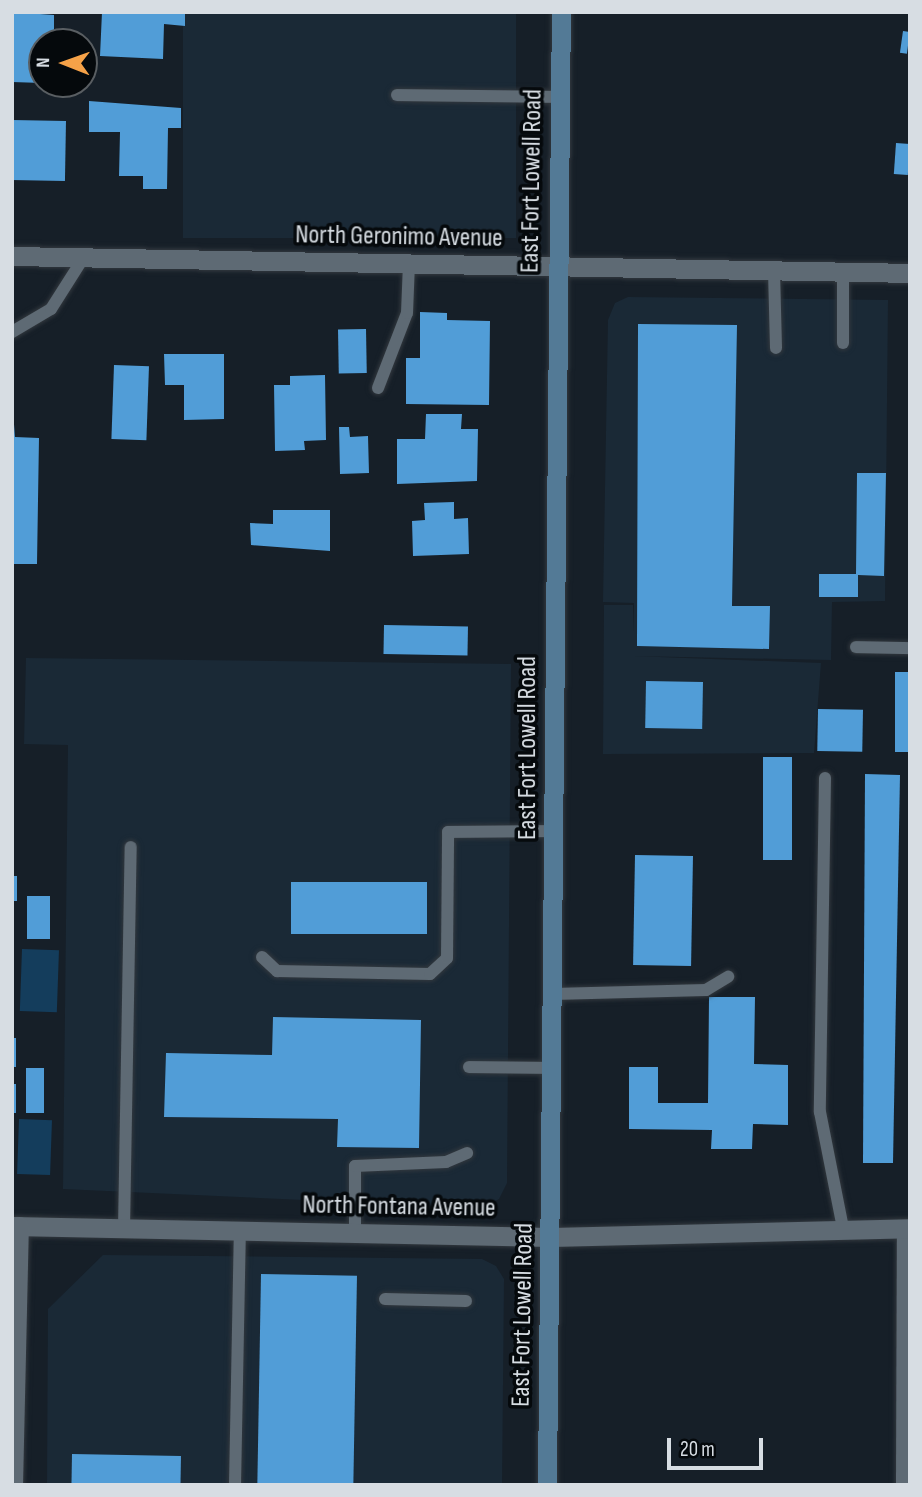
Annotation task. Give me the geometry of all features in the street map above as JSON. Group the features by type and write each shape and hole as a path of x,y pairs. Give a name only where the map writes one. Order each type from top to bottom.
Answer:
{"main road":[{"name":"East Fort Lowell Road","path":"547,1485 561,12"}],"street":[{"name":"North Geronimo Avenue","path":"12,256 910,273"},
{"name":"North Fontana Avenue","path":"16,1226 551,1237 906,1228"},
{"path":"13,1485 16,1226"}],"lane":[{"path":"397,95 560,97"},
{"path":"12,332 51,309 83,257"},
{"path":"378,388 407,313 409,264"},
{"path":"774,271 776,348"},
{"path":"843,272 843,344"},
{"path":"856,646 910,648"},
{"path":"825,778 820,1112 843,1228"},
{"path":"262,957 277,971 429,974 447,958 449,832 554,831"},
{"path":"124,1228 131,847"},
{"path":"553,994 706,990 728,977"},
{"path":"469,1067 552,1068"},
{"path":"355,1232 355,1166 446,1162 467,1153"},
{"path":"902,1485 906,1228"},
{"path":"235,1485 240,1230"},
{"path":"384,1299 466,1301"}],"shaded area":[{"path":"183,12 516,12 516,238 183,238"},
{"path":"628,297 888,300 885,601 832,602 831,660 633,656 821,663 814,753 603,754 604,605 633,605 634,632 634,603 603,602 608,320 615,303"},
{"path":"26,658 511,664 507,1183 499,1199 482,1208 63,1189 68,745 24,744"},
{"path":"22,949 59,950 57,1012 20,1011"},
{"path":"19,1119 52,1120 50,1175 17,1174"},
{"path":"103,1255 482,1259 496,1266 504,1279 502,1485 47,1485 48,1309"}],"building":[{"path":"12,12 54,15 54,28 28,28 28,83 12,82"},
{"path":"102,12 185,12 185,26 164,24 163,59 100,56"},
{"path":"903,31 910,32 907,54 900,53"},
{"path":"89,101 181,108 181,128 168,128 167,189 143,189 143,176 119,176 120,132 89,132"},
{"path":"12,120 66,121 65,181 12,180"},
{"path":"896,143 910,144 908,175 894,174"},
{"path":"420,312 447,313 447,320 490,321 489,405 406,404 406,358 420,358"},
{"path":"638,324 737,325 732,606 770,606 769,649 637,646"},
{"path":"338,329 366,329 367,373 339,373"},
{"path":"164,354 224,354 224,419 184,420 184,385 165,385"},
{"path":"114,365 149,366 146,440 111,439"},
{"path":"325,375 326,440 304,441 305,450 275,451 274,385 290,385 290,376"},
{"path":"12,399 15,437 39,438 37,564 12,564"},
{"path":"426,414 462,414 461,429 478,429 477,481 397,484 397,439 425,439"},
{"path":"339,427 349,427 350,437 368,436 369,473 340,474"},
{"path":"857,473 886,473 884,576 858,575 858,597 819,597 819,574 856,574"},
{"path":"454,502 454,519 468,518 469,554 413,556 412,521 425,520 424,503"},
{"path":"273,510 330,510 330,551 251,545 250,523 273,524"},
{"path":"384,625 468,626 467,655 383,654"},
{"path":"895,672 910,672 910,752 895,752"},
{"path":"646,681 703,682 702,729 645,728"},
{"path":"818,709 863,710 862,752 817,751"},
{"path":"763,757 792,757 792,860 763,860"},
{"path":"865,774 900,775 893,1163 863,1163"},
{"path":"635,855 693,856 691,966 633,965"},
{"path":"12,876 17,876 17,901 12,901"},
{"path":"291,882 427,882 427,934 291,934"},
{"path":"27,896 50,896 50,939 27,939"},
{"path":"709,997 755,997 754,1064 788,1065 788,1125 753,1124 752,1149 711,1149 712,1130 629,1129 629,1067 658,1067 658,1103 708,1103"},
{"path":"273,1017 421,1020 419,1148 337,1147 338,1119 164,1117 166,1053 272,1055"},
{"path":"12,1038 16,1038 16,1067 12,1067"},
{"path":"26,1068 44,1068 44,1113 26,1113"},
{"path":"12,1084 16,1084 16,1113 12,1113"},
{"path":"261,1274 357,1276 353,1485 257,1485"},
{"path":"72,1454 181,1456 180,1485 71,1485"}]}
